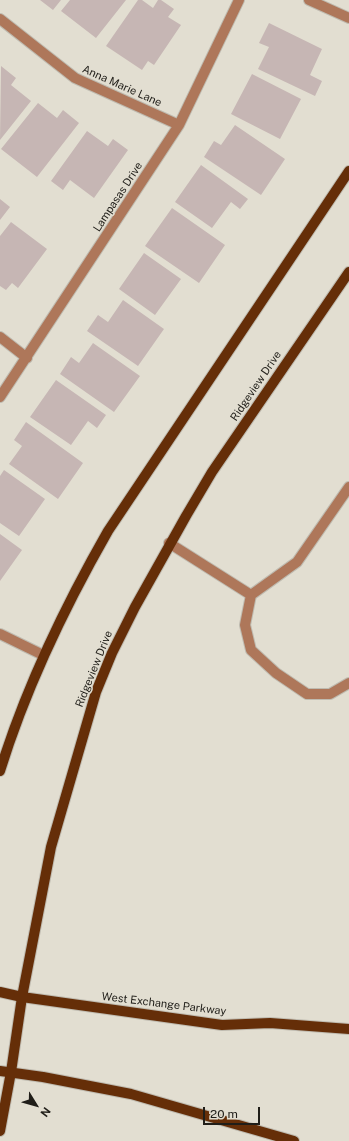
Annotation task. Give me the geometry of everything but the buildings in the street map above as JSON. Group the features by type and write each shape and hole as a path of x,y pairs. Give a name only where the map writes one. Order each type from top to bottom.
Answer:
{"main road":[{"path":"0,771 43,655 83,574 108,531 304,241 349,171"},
{"name":"Ridgeview Drive","path":"0,1131 11,1072 22,997 51,847 96,692 112,653 169,543 216,466 349,272"},
{"name":"West Exchange Parkway","path":"0,992 22,997 222,1025 270,1022 349,1029"},
{"path":"0,1071 43,1077 131,1094 294,1141"}],"street":[{"name":"Lampasas Drive","path":"0,397 179,125 238,0"},
{"path":"309,0 349,18"},
{"name":"Anna Marie Lane","path":"0,19 75,78 179,125"},
{"path":"0,337 26,358"},
{"path":"349,487 297,562 251,595 245,625 252,650 276,674 307,694 330,694 349,683"},
{"path":"169,543 251,595"},
{"path":"0,634 43,655"}]}
